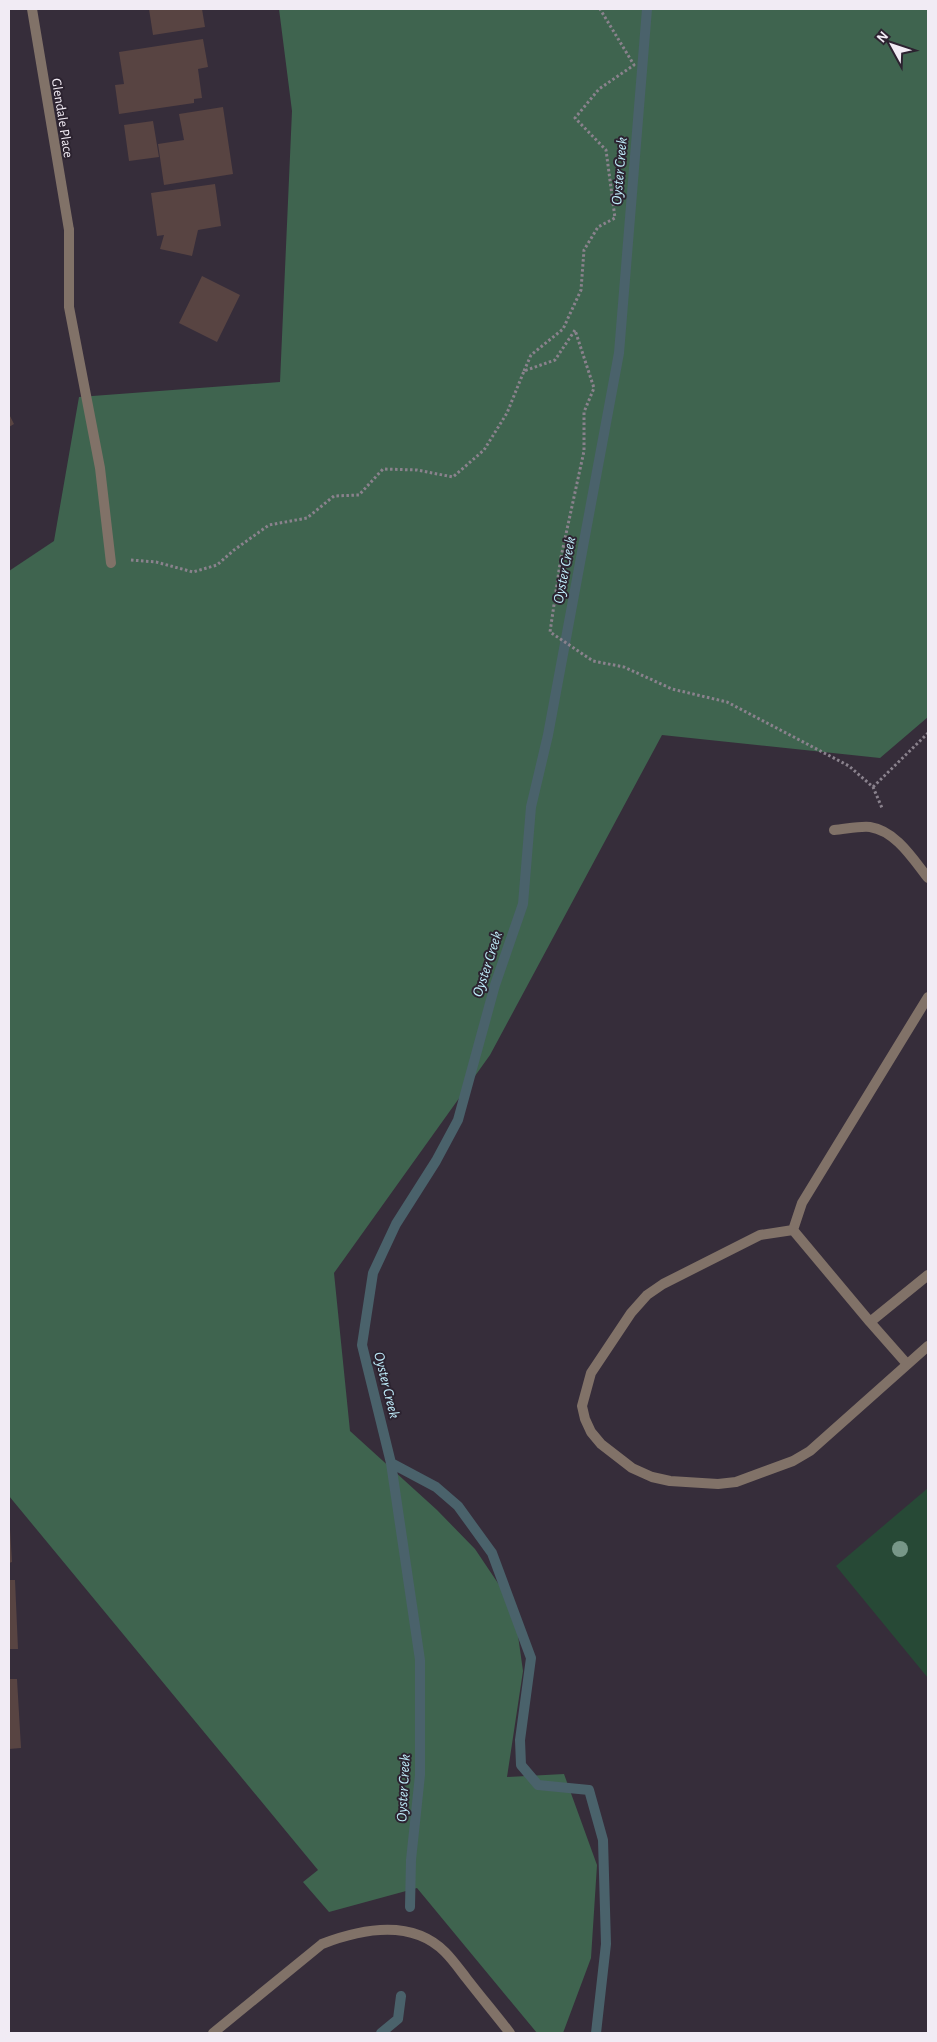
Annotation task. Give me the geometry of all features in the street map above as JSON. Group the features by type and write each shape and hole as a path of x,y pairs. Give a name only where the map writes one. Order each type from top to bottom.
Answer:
{"street":[{"name":"Glendale Place","path":"32,9 69,230 69,307 100,468 111,562"},
{"path":"834,830 870,827 886,833 897,841 928,878"},
{"path":"793,1230 802,1203 928,998"},
{"path":"793,1230 906,1364"},
{"path":"793,1230 760,1235 663,1284 647,1295 631,1313 591,1373 582,1406 591,1432 601,1444 632,1468 652,1477 670,1481 718,1484 736,1482 793,1461 810,1451 928,1346"},
{"path":"870,1322 928,1275"},
{"path":"213,2033 322,1944 339,1937 377,1929 414,1933 431,1941 445,1951 510,2033"}],"path":[{"path":"111,562 131,560 156,562 193,572 217,565 234,550 269,525 307,518 334,496 359,495 383,469 416,470 453,477 484,450 507,413 531,355 563,329 581,290 584,250 598,227 615,218 606,150 575,118 599,89 634,65 600,9"},
{"path":"524,371 555,360 575,330 594,388 584,412 584,451 561,557 550,632 593,661 624,667 672,689 726,702 850,766 873,787 897,841"},
{"path":"873,787 928,733"}],"green space":[{"path":"279,9 928,9 928,717 880,758 662,735 490,1055 334,1273 350,1431 437,1510 475,1549 514,1607 523,1671 507,1777 564,1774 597,1865 591,1958 563,2033 537,2033 417,1888 329,1912 303,1882 318,1870 9,1496 9,571 54,541 79,397 280,382 292,111"},
{"path":"928,1488 928,1678 836,1566"}],"building":[{"path":"149,9 202,9 205,27 153,35"},
{"path":"203,39 208,67 198,69 202,98 194,99 194,103 119,114 115,85 124,84 119,52"},
{"path":"223,107 233,174 164,185 158,144 184,140 179,114"},
{"path":"153,121 159,157 129,161 124,125"},
{"path":"215,184 221,226 198,230 192,256 160,249 164,235 157,236 151,193"},
{"path":"202,276 240,295 217,342 179,323"},
{"path":"9,414 14,424 9,427"},
{"path":"9,1529 12,1562 9,1563"},
{"path":"9,1580 15,1580 18,1649 9,1649"},
{"path":"9,1679 17,1679 21,1748 9,1749"}],"waterway":[{"name":"Oyster Creek","path":"410,1907 411,1860 420,1775 420,1660 391,1463 362,1345 373,1273 396,1224 436,1161 458,1120 495,985 523,904 531,807 548,735 619,353 647,9"},
{"path":"391,1463 436,1487 458,1506 492,1553 531,1658 520,1740 521,1765 538,1785 589,1790 603,1840 606,1944 596,2033"},
{"path":"381,2033 398,2019 401,1996"}]}
